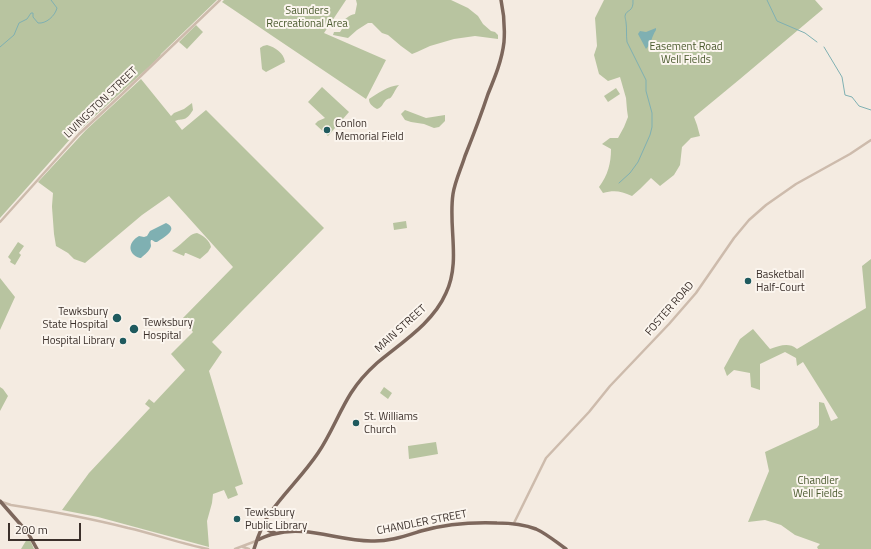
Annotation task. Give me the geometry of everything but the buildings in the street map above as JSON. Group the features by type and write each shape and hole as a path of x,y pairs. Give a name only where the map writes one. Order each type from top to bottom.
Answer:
{"main road":[{"name":"MAIN STREET","path":"254,549 266,520 281,498 318,453 356,385 369,370 428,320 437,309 446,293 454,268 452,209 454,189 498,68 503,50 504,21 501,0"},
{"path":"0,501 28,533 37,549"},
{"path":"266,520 267,529 275,533"},
{"name":"CHANDLER STREET","path":"257,540 275,533 300,531 375,541 400,537 456,524 472,522 514,523 538,530 566,549"}],"street":[{"name":"LIVINGSTON STREET","path":"0,222 78,135 220,0"},
{"name":"FOSTER ROAD","path":"514,523 546,458 696,292 734,238 749,220 766,205 796,184 850,154 871,140"},
{"path":"0,501 11,505 88,518 208,549"},
{"name":"CHANDLER STREET","path":"235,549 257,540"},
{"path":"243,546 249,549"}],"green space":[{"path":"0,0 217,0 151,65 72,137 0,218"},
{"name":"Saunders Recreational Area","path":"224,0 346,0 324,33 386,60 366,99 222,2"},
{"path":"356,0 451,0 468,8 478,16 483,24 498,35 498,39 475,36 454,39 430,46 412,54 388,35 382,33 372,23 368,23 348,38 333,35 334,32 340,32 342,29 341,23 344,20 355,14 357,4"},
{"name":"Easement Road Well Fields","path":"604,0 815,0 823,9 694,117 700,136 691,138 682,147 680,165 674,175 660,186 651,178 632,196 618,192 603,193 599,187 607,173 611,154 611,149 602,144 610,138 618,138 628,117 626,98 620,77 608,81 599,74 594,55 597,46 595,18"},
{"path":"196,25 203,32 187,49 179,42"},
{"path":"267,45 279,51 285,62 266,72 262,69 260,48"},
{"path":"141,79 171,116 192,103 193,110 188,117 175,121 182,130 206,110 324,228 212,342 222,352 209,371 243,484 235,487 238,495 228,499 224,490 213,494 207,521 209,547 98,517 62,510 89,473 150,408 145,404 149,399 154,403 185,370 171,354 193,332 182,319 233,267 169,196 142,215 85,263 74,259 68,253 56,246 52,207 53,193 38,182 86,130"},
{"path":"399,85 391,97 377,109 370,104 369,99 376,94 387,88"},
{"path":"322,87 349,112 328,136 315,124 325,118 308,102"},
{"path":"616,88 620,94 608,102 604,96"},
{"path":"405,110 426,118 445,115 445,121 439,127 434,128 424,124 411,122 405,120 401,114"},
{"path":"406,221 407,228 394,230 393,223"},
{"path":"197,233 206,238 211,247 200,259 186,253 184,256 172,251 191,235"},
{"path":"18,242 24,246 19,253 21,255 15,265 10,262 11,260 8,257"},
{"name":"Chandler Well Fields","path":"871,259 871,549 818,549 817,547 820,544 795,535 781,525 765,520 748,522 769,471 765,452 817,428 819,425 819,402 824,403 831,421 838,418 803,362 797,366 796,358 785,352 760,364 760,390 751,387 750,373 734,370 727,376 724,368 740,339 753,329 770,349 787,345 797,349 866,308 862,266"},
{"name":"Tewksbury State Hospital","path":"0,278 15,297 0,330"},
{"path":"0,387 8,396 0,411"},
{"path":"384,387 392,393 388,399 380,393"},
{"path":"436,442 438,454 409,459 408,446"},
{"path":"27,539 30,540 34,549 21,549"}],"water":[{"path":"656,28 646,49 638,34 640,31 646,32"},
{"path":"166,223 170,225 171,231 166,236 157,242 151,240 150,248 141,258 133,254 130,248 135,239 139,236 147,236 150,231"}],"waterway":[{"path":"0,47 14,35 19,23 27,19 31,13 33,13 33,17 38,23 50,19 57,8 51,0"},
{"path":"619,183 630,173 638,162 652,127 652,113 646,91 646,80 627,42 625,16 631,9 633,0"},
{"path":"767,0 777,21 805,33 817,42"},
{"path":"824,47 842,77 845,95 852,97 859,106 871,110"}],"place":[{"name":"Conlon Memorial Field","path":"327,130"},
{"name":"Basketball Half-Court","path":"748,281"},
{"name":"Tewksbury State Hospital","path":"117,318"},
{"name":"Tewksbury Hospital","path":"134,329"},
{"name":"Hospital Library","path":"123,341"},
{"name":"St. Williams Church","path":"356,423"},
{"name":"Tewksbury Public Library","path":"237,519"}]}
